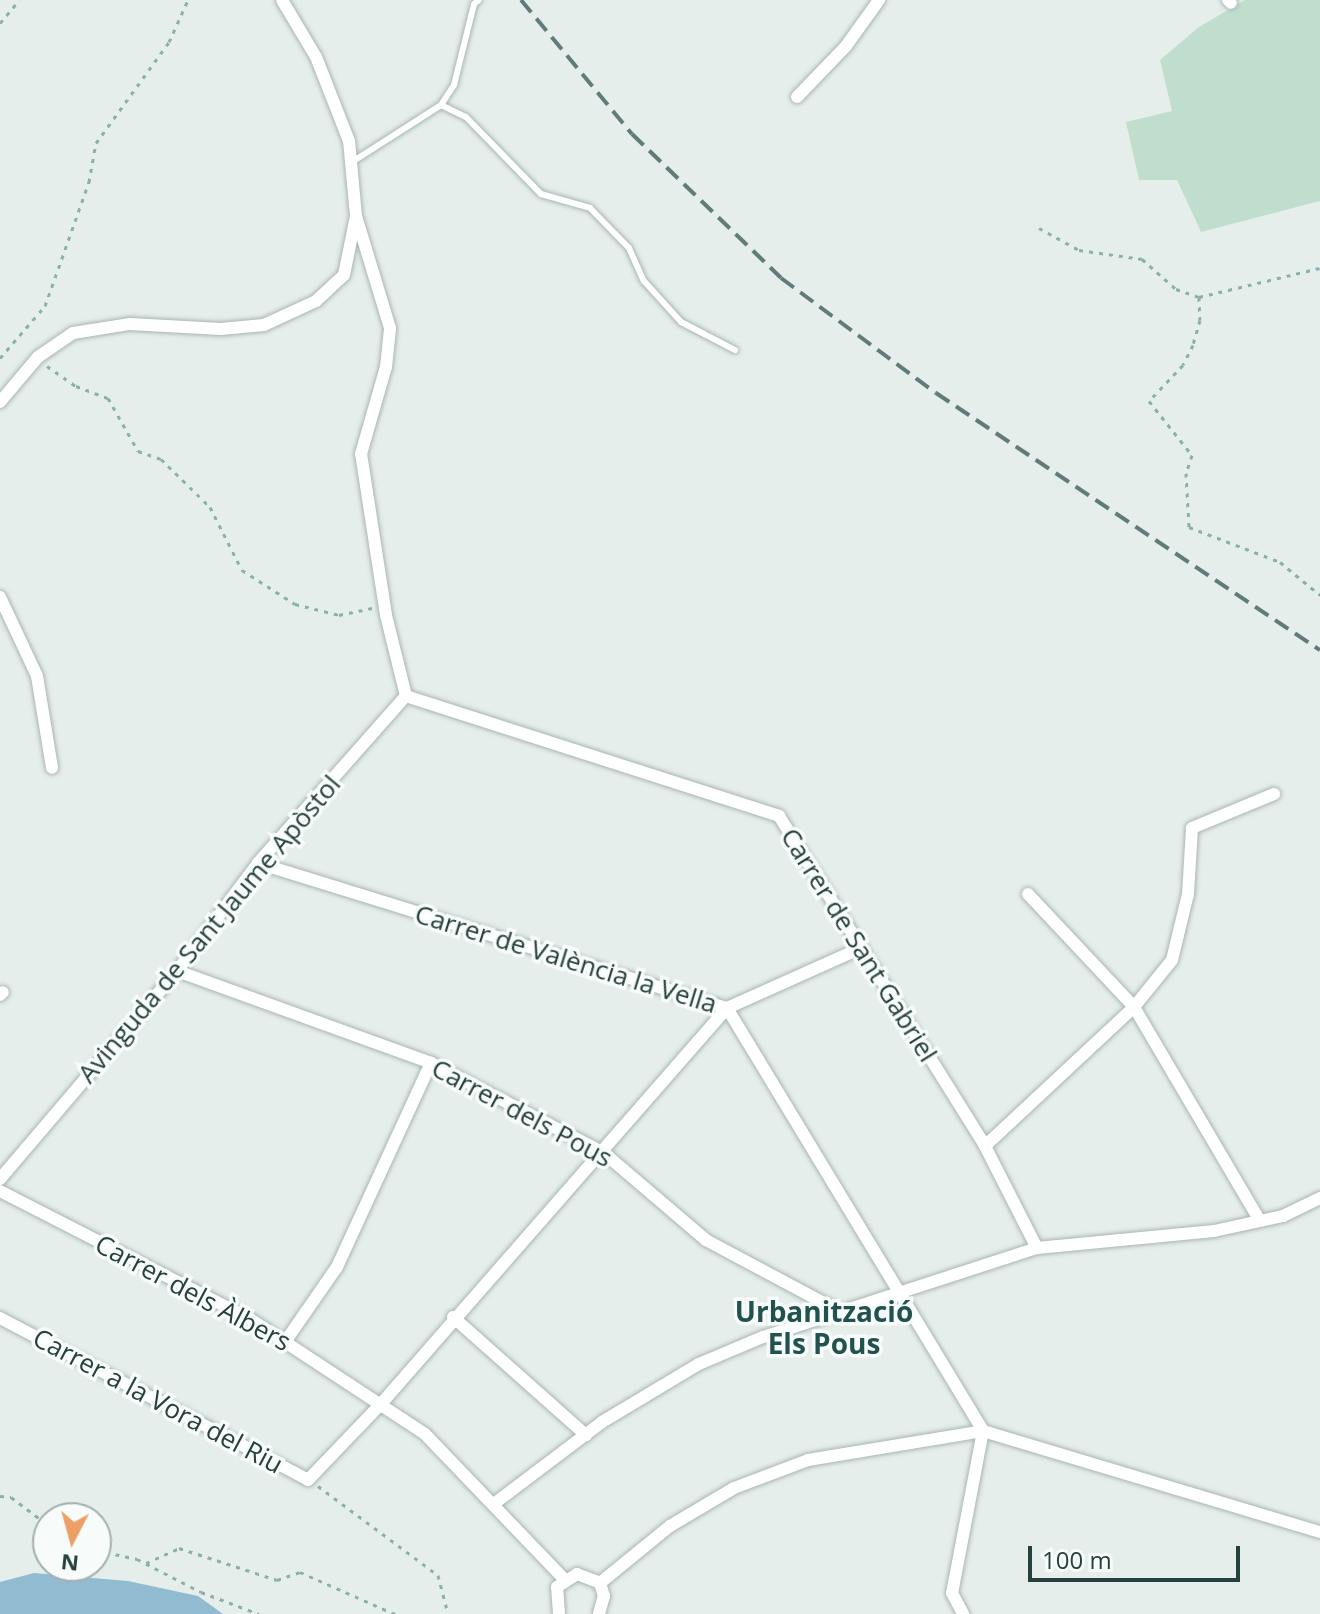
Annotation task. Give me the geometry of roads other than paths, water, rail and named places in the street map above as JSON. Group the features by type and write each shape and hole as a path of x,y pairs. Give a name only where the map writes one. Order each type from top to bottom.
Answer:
{"street":[{"path":"282,0 316,57 349,141 356,216 390,328 386,367 361,454 384,605 406,696"},
{"path":"797,97 846,46 879,0"},
{"path":"0,402 38,357 73,333 101,325 221,329 278,319 316,301 344,275 356,216"},
{"path":"0,597 37,676 52,768"},
{"name":"Avinguda de Sant Jaume Apòstol","path":"0,1179 177,971 258,863 406,696"},
{"name":"Carrer de Sant Gabriel","path":"406,696 779,816 985,1146 1037,1248"},
{"path":"985,1146 1134,1007 1172,960 1188,894 1192,828 1274,794"},
{"name":"Carrer de València la Vella","path":"258,863 727,1008 896,1294 983,1431"},
{"path":"1028,894 1134,1007 1260,1221"},
{"path":"727,1008 861,948"},
{"name":"Carrer dels Pous","path":"177,971 431,1063 604,1153 706,1240 837,1310"},
{"name":"Carrer a la Vora del Riu","path":"0,1318 308,1480 380,1405 453,1317 604,1153 727,1008"},
{"path":"285,1342 337,1267 431,1063"},
{"name":"Carrer dels Àlbers","path":"0,1191 285,1342 434,1440 564,1579"},
{"path":"495,1503 586,1435 699,1364 837,1310 1037,1248 1172,1237 1260,1221 1320,1198"},
{"path":"453,1317 586,1435"},
{"path":"963,1614 952,1593 983,1431"},
{"path":"600,1583 670,1526 734,1488 808,1460 983,1431 1320,1532"},
{"path":"559,1614 554,1599 564,1579 584,1574 600,1583 604,1596 599,1614"}],"lane":[{"path":"352,162 441,105 454,85 479,0"},
{"path":"441,105 466,117 541,194 590,208 629,248 644,281 666,308 735,350"}],"water":[{"path":"32,1574 32,1582 128,1581 198,1596 223,1614 0,1614 0,1582"}],"railway":[{"path":"521,0 632,134 781,278 936,393 1320,650"}],"district":[{"name":"Urbanització Els Pous","path":"824,1327"}]}
